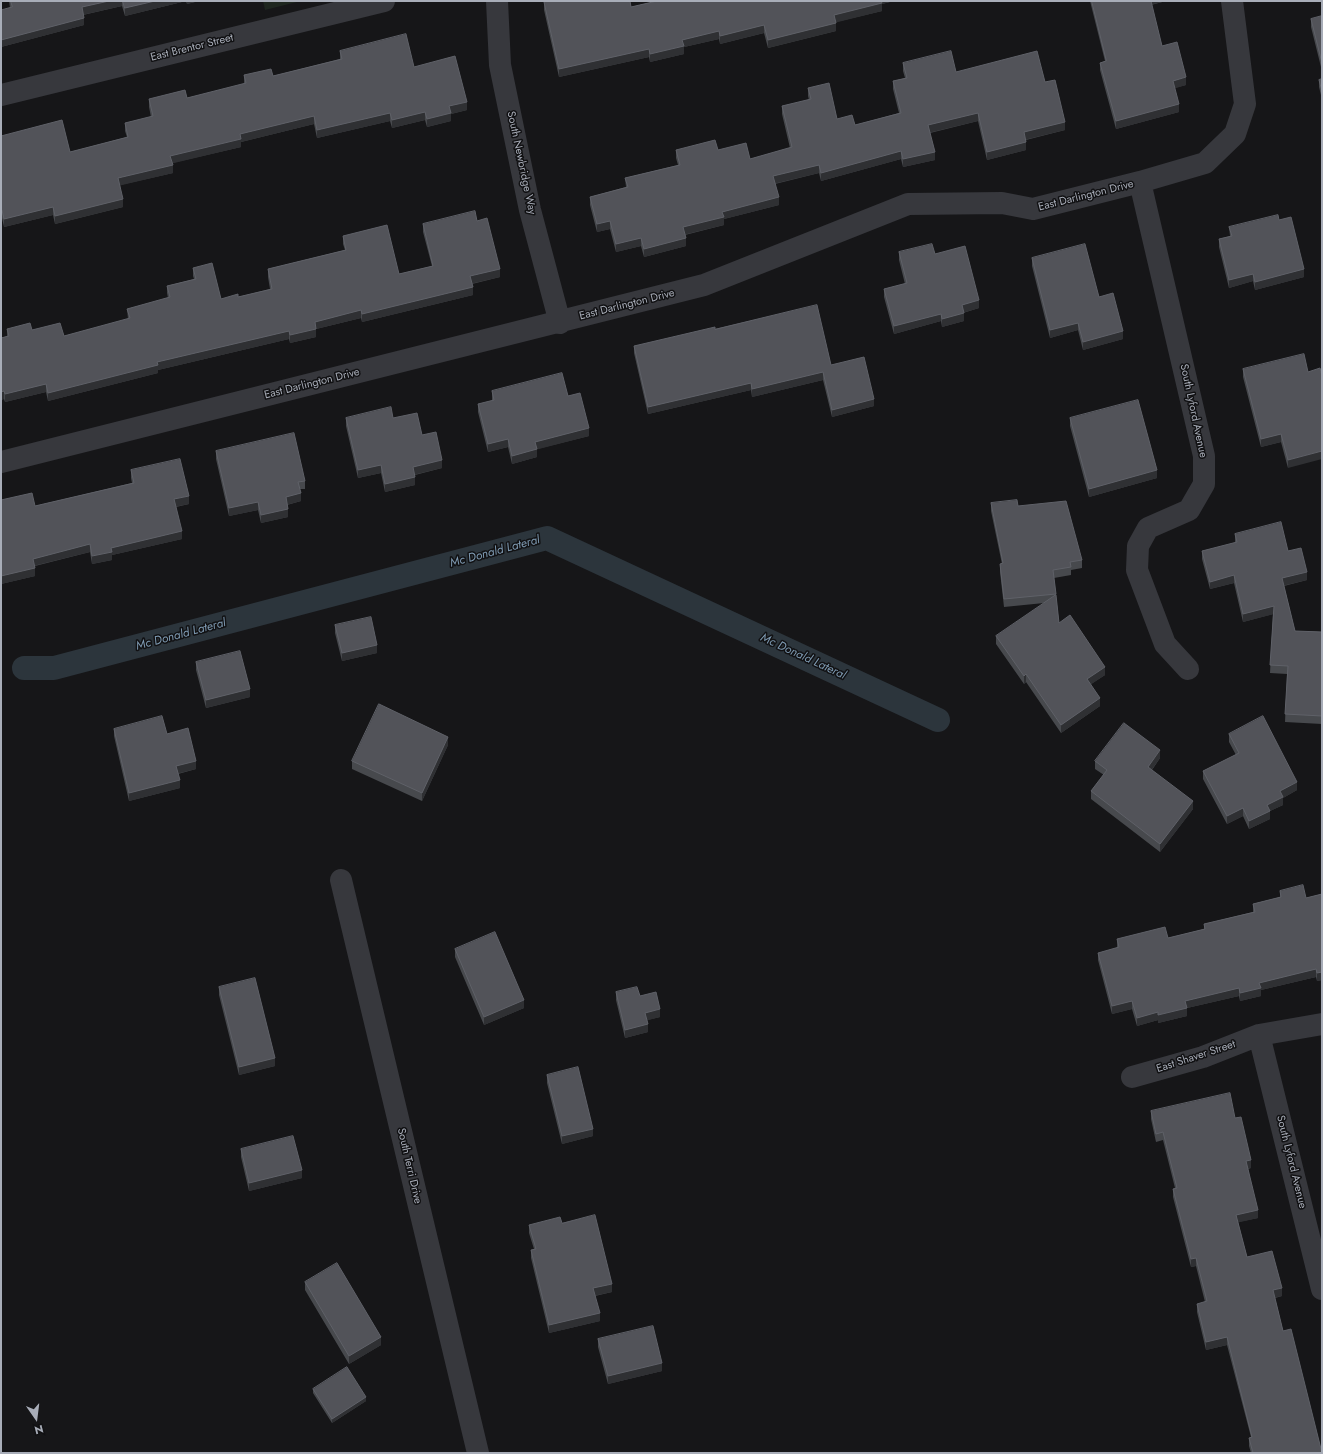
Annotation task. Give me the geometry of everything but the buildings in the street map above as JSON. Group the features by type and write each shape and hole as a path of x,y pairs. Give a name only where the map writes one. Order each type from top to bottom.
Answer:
{"street":[{"name":"East Brentor Street","path":"1,96 384,1"},
{"name":"South Newbridge Way","path":"497,1 500,65 530,210 560,323"},
{"name":"East Darlington Drive","path":"1,462 560,323 704,285 908,204 1002,203 1033,209 1140,182 1205,163 1235,134 1245,104 1232,1"},
{"name":"South Lyford Avenue","path":"1140,182 1204,456 1204,484 1189,510 1148,528 1138,546 1137,570 1165,644 1188,669"},
{"name":"South Terri Drive","path":"341,880 478,1453"},
{"name":"East Shaver Street","path":"1132,1077 1203,1057 1259,1036 1322,1024"},
{"name":"South Lyford Avenue","path":"1259,1036 1322,1289"}],"shaded area":[{"path":"263,1 301,1 265,10"}],"waterway":[{"name":"Mc Donald Lateral","path":"24,668 54,668 547,538 938,720"}]}
